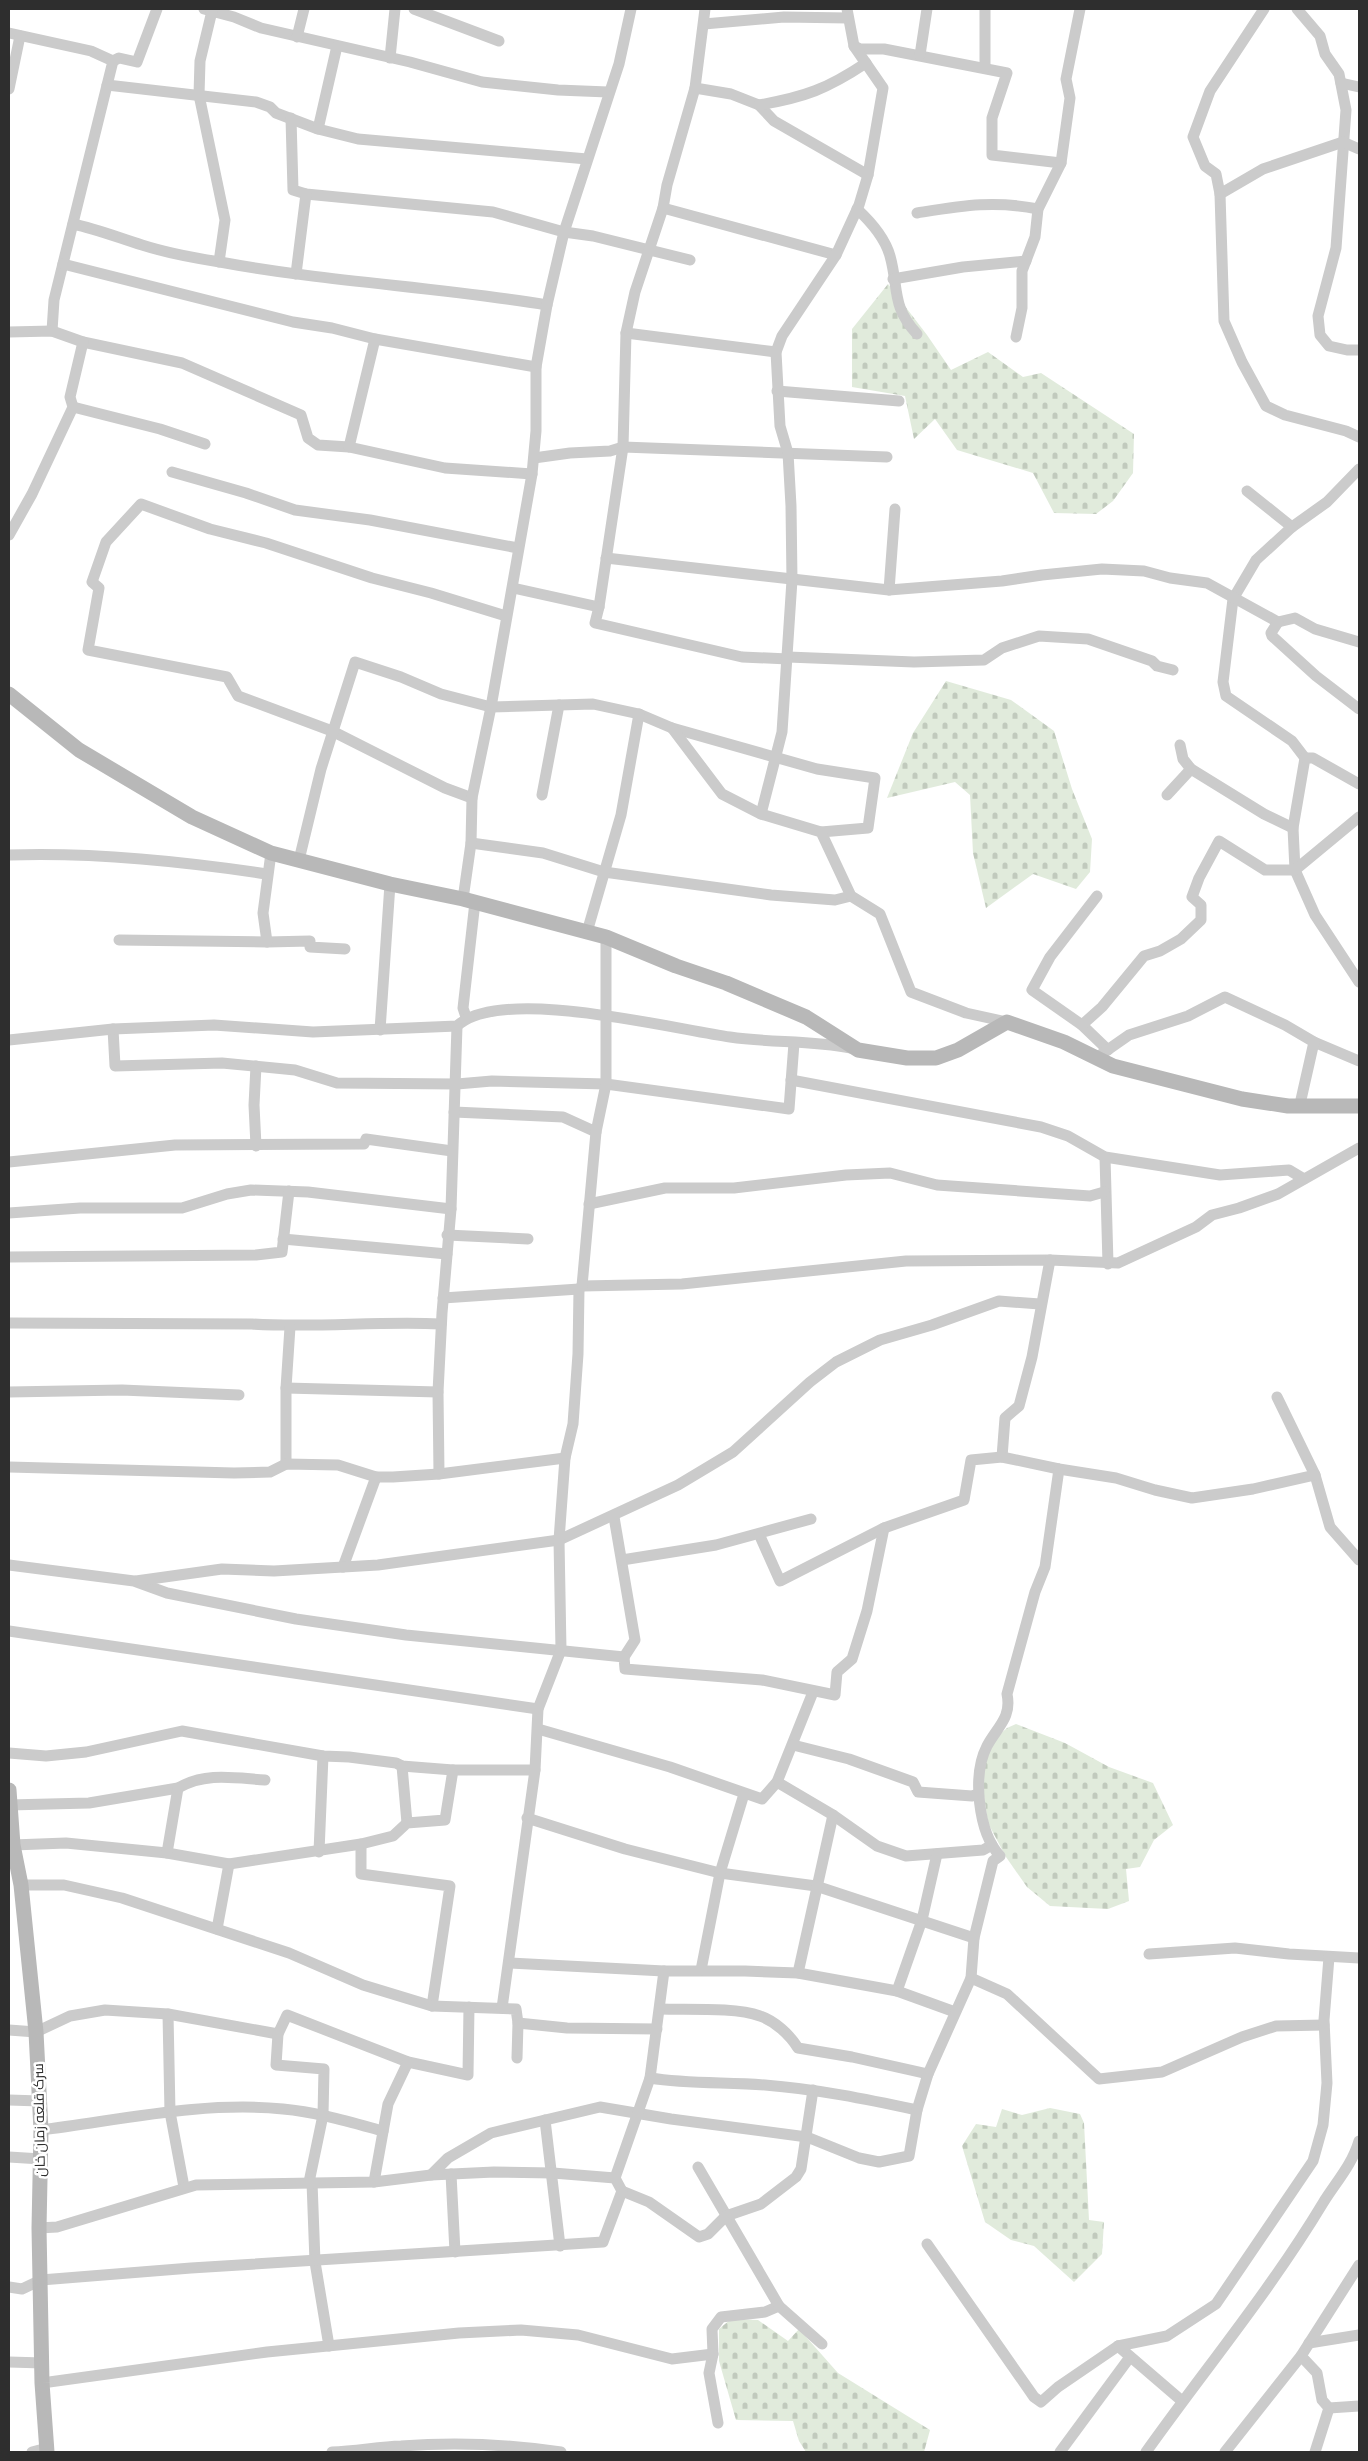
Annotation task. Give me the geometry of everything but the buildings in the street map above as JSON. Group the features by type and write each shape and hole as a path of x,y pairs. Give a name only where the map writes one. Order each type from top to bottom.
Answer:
{"street":[{"path":"52,331 54,300 113,61 119,58 137,62 157,9"},
{"path":"297,36 304,9"},
{"path":"390,58 395,9"},
{"path":"414,9 499,41"},
{"path":"466,1017 463,1008 472,798 491,707 532,474 536,431 536,367 547,305 564,232 586,159 619,64 632,9"},
{"path":"705,9 695,88 667,185 663,208 635,292 626,333 623,447 595,623 742,657 914,662 984,660 1002,648 1039,636 1088,639 1143,658 1157,666 1173,670"},
{"path":"920,55 927,9"},
{"path":"985,9 985,68"},
{"path":"1016,337 1022,308 1022,271 1035,238 1038,209 1061,163 1070,98 1066,79 1080,9"},
{"path":"1264,9 1210,91 1193,137 1205,166 1216,174 1220,194 1224,320 1242,362 1266,406 1285,415 1346,431 1359,438"},
{"path":"1297,9 1320,36 1325,54 1340,74 1346,110 1336,248 1318,316 1320,335 1329,346 1347,350 1359,350"},
{"path":"219,262 225,220 199,95 200,60 208,10 235,13 261,28 410,62 482,82 608,92"},
{"path":"704,24 784,16 848,14 854,46 883,88 868,175 857,209 836,255 782,336 776,352 780,426 788,453 792,580 782,732 774,756 761,814"},
{"path":"9,33 91,51 113,61"},
{"path":"9,89 20,36"},
{"path":"318,129 337,46"},
{"path":"854,46 920,55 1007,72 992,118 992,155 1061,163"},
{"path":"759,105 801,97 840,80 866,63"},
{"path":"1341,83 1359,87"},
{"path":"107,84 256,102 270,107 276,113 318,129 358,140 586,159"},
{"path":"695,88 731,94 759,105 774,121 868,175"},
{"path":"291,118 293,190 306,194 493,212 564,232 593,236 690,260"},
{"path":"1220,194 1263,169 1343,142 1359,149"},
{"path":"296,274 306,194"},
{"path":"917,213 964,205 1008,203 1038,209"},
{"path":"663,208 836,255"},
{"path":"857,209 872,223 890,255 897,298 904,316 917,334"},
{"path":"73,224 105,231 143,245 219,262 296,274 384,283 547,305"},
{"path":"893,279 963,267 1026,261"},
{"path":"63,264 293,322 332,328 375,339 536,367"},
{"path":"9,332 52,331 82,342 182,363 301,415 308,438 318,444 349,447 445,468 532,474"},
{"path":"626,333 776,352"},
{"path":"349,447 375,339"},
{"path":"9,535 32,494 73,407 70,396 82,342"},
{"path":"777,391 900,401"},
{"path":"73,407 160,429 205,444"},
{"path":"534,458 570,453 610,451 623,447 887,457"},
{"path":"1359,470 1327,502 1292,527 1256,560 1233,599 1223,682 1226,696 1292,741 1305,758 1293,828 1295,870 1316,915 1359,982"},
{"path":"172,472 246,493 294,510 370,520 518,548"},
{"path":"1247,491 1292,527"},
{"path":"472,798 445,788 332,731 238,696 227,677 88,650 99,588 92,582 106,542 138,505 141,504 210,529 266,543 372,578 431,593 506,616"},
{"path":"889,590 895,509"},
{"path":"606,558 889,590 1002,582 1042,575 1102,569 1144,570 1170,578 1207,584 1278,622 1296,618 1315,629 1359,642"},
{"path":"512,588 599,607"},
{"path":"1278,622 1271,633 1272,636 1316,676 1359,709"},
{"path":"299,860 332,731 355,662 402,677 441,694 491,707 593,704 639,714 672,728 817,769 875,778 868,828 821,832 761,814 722,794 672,728"},
{"path":"9,694 79,750 192,817 271,853 390,884 469,900 606,937 676,966 726,983 806,1017 858,1050"},
{"path":"542,795 559,705"},
{"path":"587,932 621,815 639,714"},
{"path":"1180,745 1183,759 1190,769 1264,814 1293,828"},
{"path":"1305,758 1313,758 1359,784"},
{"path":"1168,795 1190,769"},
{"path":"1082,1025 1102,1006 1144,956 1181,940 1201,920 1201,905 1192,898 1199,878 1219,841 1265,870 1295,870 1359,817"},
{"path":"821,832 851,896 880,914 911,992 966,1012 1007,1022 1102,1054"},
{"path":"471,843 543,853 604,872 771,895 835,900 851,896"},
{"path":"9,855 62,853 161,860 267,874"},
{"path":"267,942 263,913 271,853"},
{"path":"380,1030 390,884"},
{"path":"1097,896 1050,957 1032,990 1082,1025 1102,1054 1113,1066 1242,1099 1288,1106 1300,1104 1330,1107 1359,1106"},
{"path":"502,2008 510,1963 527,1818 535,1770 538,1709 561,1650 559,1540 565,1458 573,1424 581,1288 596,1132 606,1084 606,937"},
{"path":"119,940 310,941 310,947 345,948"},
{"path":"1102,1054 1129,1035 1188,1016 1224,997 1285,1025 1314,1042 1359,1062"},
{"path":"9,1040 113,1029 214,1025 313,1032 457,1026 466,1017 492,1010 606,1014 730,1037 794,1043 823,1042 908,1058 936,1058 958,1050 1007,1022"},
{"path":"439,1474 438,1392 447,1235 451,1210 457,1026"},
{"path":"113,1029 114,1066 222,1063 295,1070 337,1083 456,1084 492,1082 606,1084 789,1109 794,1043"},
{"path":"1300,1104 1314,1042"},
{"path":"256,1066 254,1105 256,1146"},
{"path":"790,1080 1041,1127 1068,1136 1105,1157 1220,1175 1289,1170 1304,1179"},
{"path":"454,1112 563,1117 596,1132"},
{"path":"9,1162 174,1145 364,1144 366,1139 452,1151"},
{"path":"444,1298 581,1288 682,1284 906,1261 1050,1260 1118,1263 1196,1227 1212,1215 1278,1194 1359,1148"},
{"path":"1105,1157 1104,1192 1108,1264"},
{"path":"589,1204 666,1188 734,1188 846,1175 890,1172 937,1184 1090,1196 1104,1192"},
{"path":"9,1213 80,1208 182,1208 227,1194 251,1190 289,1191 451,1210"},
{"path":"9,1257 269,1254 282,1252 289,1191"},
{"path":"447,1235 528,1239"},
{"path":"283,1238 447,1254"},
{"path":"1002,1457 1005,1418 1019,1406 1032,1357 1040,1304 1050,1260"},
{"path":"134,1581 222,1569 274,1571 378,1565 559,1540 678,1485 733,1452 810,1382 836,1362 880,1340 932,1325 999,1301 1040,1304"},
{"path":"9,1323 252,1324 290,1327 397,1322 441,1324"},
{"path":"286,1464 286,1388 290,1327"},
{"path":"286,1388 438,1392"},
{"path":"9,1392 122,1390 239,1395"},
{"path":"1277,1397 1315,1474 1330,1527 1359,1560"},
{"path":"759,1534 780,1581 884,1528 964,1500 971,1460 1002,1457 1058,1469 1116,1478 1154,1490 1192,1498 1253,1489 1315,1474"},
{"path":"9,1467 234,1473 270,1472 286,1464 338,1465 376,1477 439,1474 565,1458"},
{"path":"431,2175 448,2158 491,2133 600,2107 637,2112 671,2120 807,2137 859,2158 879,2162 909,2156 917,2110 928,2074 971,1978 974,1938 982,1900 993,1861 1000,1856 992,1845 978,1794 980,1766 987,1745 1000,1728 1010,1706 1007,1694 1035,1592 1045,1567 1058,1469"},
{"path":"343,1567 376,1477"},
{"path":"614,1516 635,1640 624,1657 625,1669 762,1680 812,1692 834,1695 837,1672 852,1659 867,1611 884,1528"},
{"path":"622,1560 716,1545 811,1519"},
{"path":"9,1566 134,1581 167,1593 296,1618 406,1634 624,1657"},
{"path":"9,1631 538,1709"},
{"path":"538,1729 670,1767 762,1799 777,1782 812,1692"},
{"path":"9,1753 46,1756 86,1752 182,1731 323,1756 349,1757 396,1763 402,1766 453,1770 535,1770"},
{"path":"793,1744 849,1759 914,1782 918,1792 972,1796 978,1794"},
{"path":"319,1852 323,1756"},
{"path":"402,1766 407,1823"},
{"path":"13,1845 66,1843 167,1853 229,1864 319,1852 393,1836 407,1823 445,1820 453,1770"},
{"path":"9,1805 89,1803 178,1788 190,1782 215,1776 265,1780"},
{"path":"777,1782 833,1815 877,1846 906,1856 983,1850 992,1845"},
{"path":"167,1853 178,1788"},
{"name":"سرک قلعه زمان خان","path":"9,1790 13,1866 21,1885 36,2032 40,2101 39,2228 43,2363 42,2451"},
{"path":"701,1970 720,1873 744,1794"},
{"path":"798,1974 833,1815"},
{"path":"527,1818 625,1849 720,1873 816,1886 974,1938"},
{"path":"361,1844 361,1874 450,1886 432,2006"},
{"path":"897,1991 922,1920 937,1854"},
{"path":"217,1929 229,1864"},
{"path":"21,1885 64,1885 122,1898 296,1956 363,1985 432,2006 516,2009 518,2023 517,2058"},
{"path":"1150,1954 1235,1948 1359,1958"},
{"path":"927,2244 1034,2397 1041,2402 1058,2387 1118,2346 1167,2336 1216,2304 1313,2161 1323,2125 1327,2083 1324,2025 1329,1957"},
{"path":"510,1963 664,1971 701,1970 798,1974 897,1991 955,2012"},
{"path":"664,1971 658,2029 650,2078 615,2178 622,2191 649,2202 699,2237 708,2234 726,2216 761,2204 796,2177 801,2169 813,2090"},
{"path":"971,1978 1007,1994 1099,2079 1162,2072 1242,2037 1276,2026 1324,2025"},
{"path":"329,2346 315,2262 311,2182 323,2115 324,2069 276,2065 278,2034 287,2015 408,2062 468,2075 469,2007"},
{"path":"660,2009 721,2010 761,2016 789,2034 798,2048 852,2057 928,2074"},
{"path":"9,2030 36,2032 70,2016 105,2010 168,2014 278,2034"},
{"path":"168,2014 170,2112 184,2187"},
{"path":"518,2023 567,2028 658,2029"},
{"path":"374,2182 388,2104 408,2062"},
{"path":"650,2078 685,2084 764,2085 813,2090 917,2110"},
{"path":"9,2100 40,2101"},
{"path":"41,2130 170,2112 247,2108 282,2109 323,2115 383,2131"},
{"path":"545,2120 553,2173 560,2246"},
{"path":"1146,2452 1298,2246 1334,2185 1354,2159 1359,2141"},
{"path":"9,2157 41,2159"},
{"path":"698,2168 779,2306 822,2344"},
{"path":"39,2228 57,2227 96,2216 184,2187 311,2182 374,2182 431,2175 494,2172 553,2173 615,2178"},
{"path":"452,2174 455,2252"},
{"path":"9,2287 22,2289 41,2280 191,2268 315,2262 603,2242 622,2191"},
{"path":"1225,2452 1301,2356 1359,2265"},
{"path":"718,2423 708,2373 713,2354 712,2329 721,2317 765,2312 779,2306"},
{"path":"42,2383 268,2352 459,2333 521,2330 578,2336 672,2359 713,2354"},
{"path":"1309,2343 1359,2336"},
{"path":"1118,2346 1182,2401"},
{"path":"1301,2356 1317,2373 1322,2400 1329,2408"},
{"path":"1060,2452 1130,2357"},
{"path":"9,2362 43,2363"},
{"path":"1329,2408 1359,2406"},
{"path":"1315,2452 1329,2408"},
{"path":"332,2452 476,2444 514,2445 561,2452"}],"green space":[{"path":"888,284 951,370 988,352 1023,377 1041,373 1134,434 1133,473 1113,501 1096,514 1054,513 1033,473 957,450 935,419 914,439 905,396 852,387 852,329"},
{"path":"946,681 1011,700 1054,731 1072,789 1092,839 1090,872 1076,889 1033,874 986,908 973,853 970,795 955,782 887,798 913,733"},
{"path":"1016,1724 1065,1743 1109,1767 1153,1783 1173,1825 1154,1840 1140,1867 1126,1869 1129,1901 1108,1909 1050,1906 1027,1887 1006,1857 988,1823 981,1776 992,1741 1007,1728"},
{"path":"1050,2108 1080,2114 1084,2123 1089,2220 1104,2222 1102,2254 1074,2282 1034,2246 1011,2240 985,2222 962,2146 976,2124 996,2127 1002,2109 1022,2115"},
{"path":"731,2319 758,2320 788,2341 799,2329 838,2373 930,2430 924,2452 806,2452 799,2441 793,2421 736,2420 719,2361 719,2329"}]}
